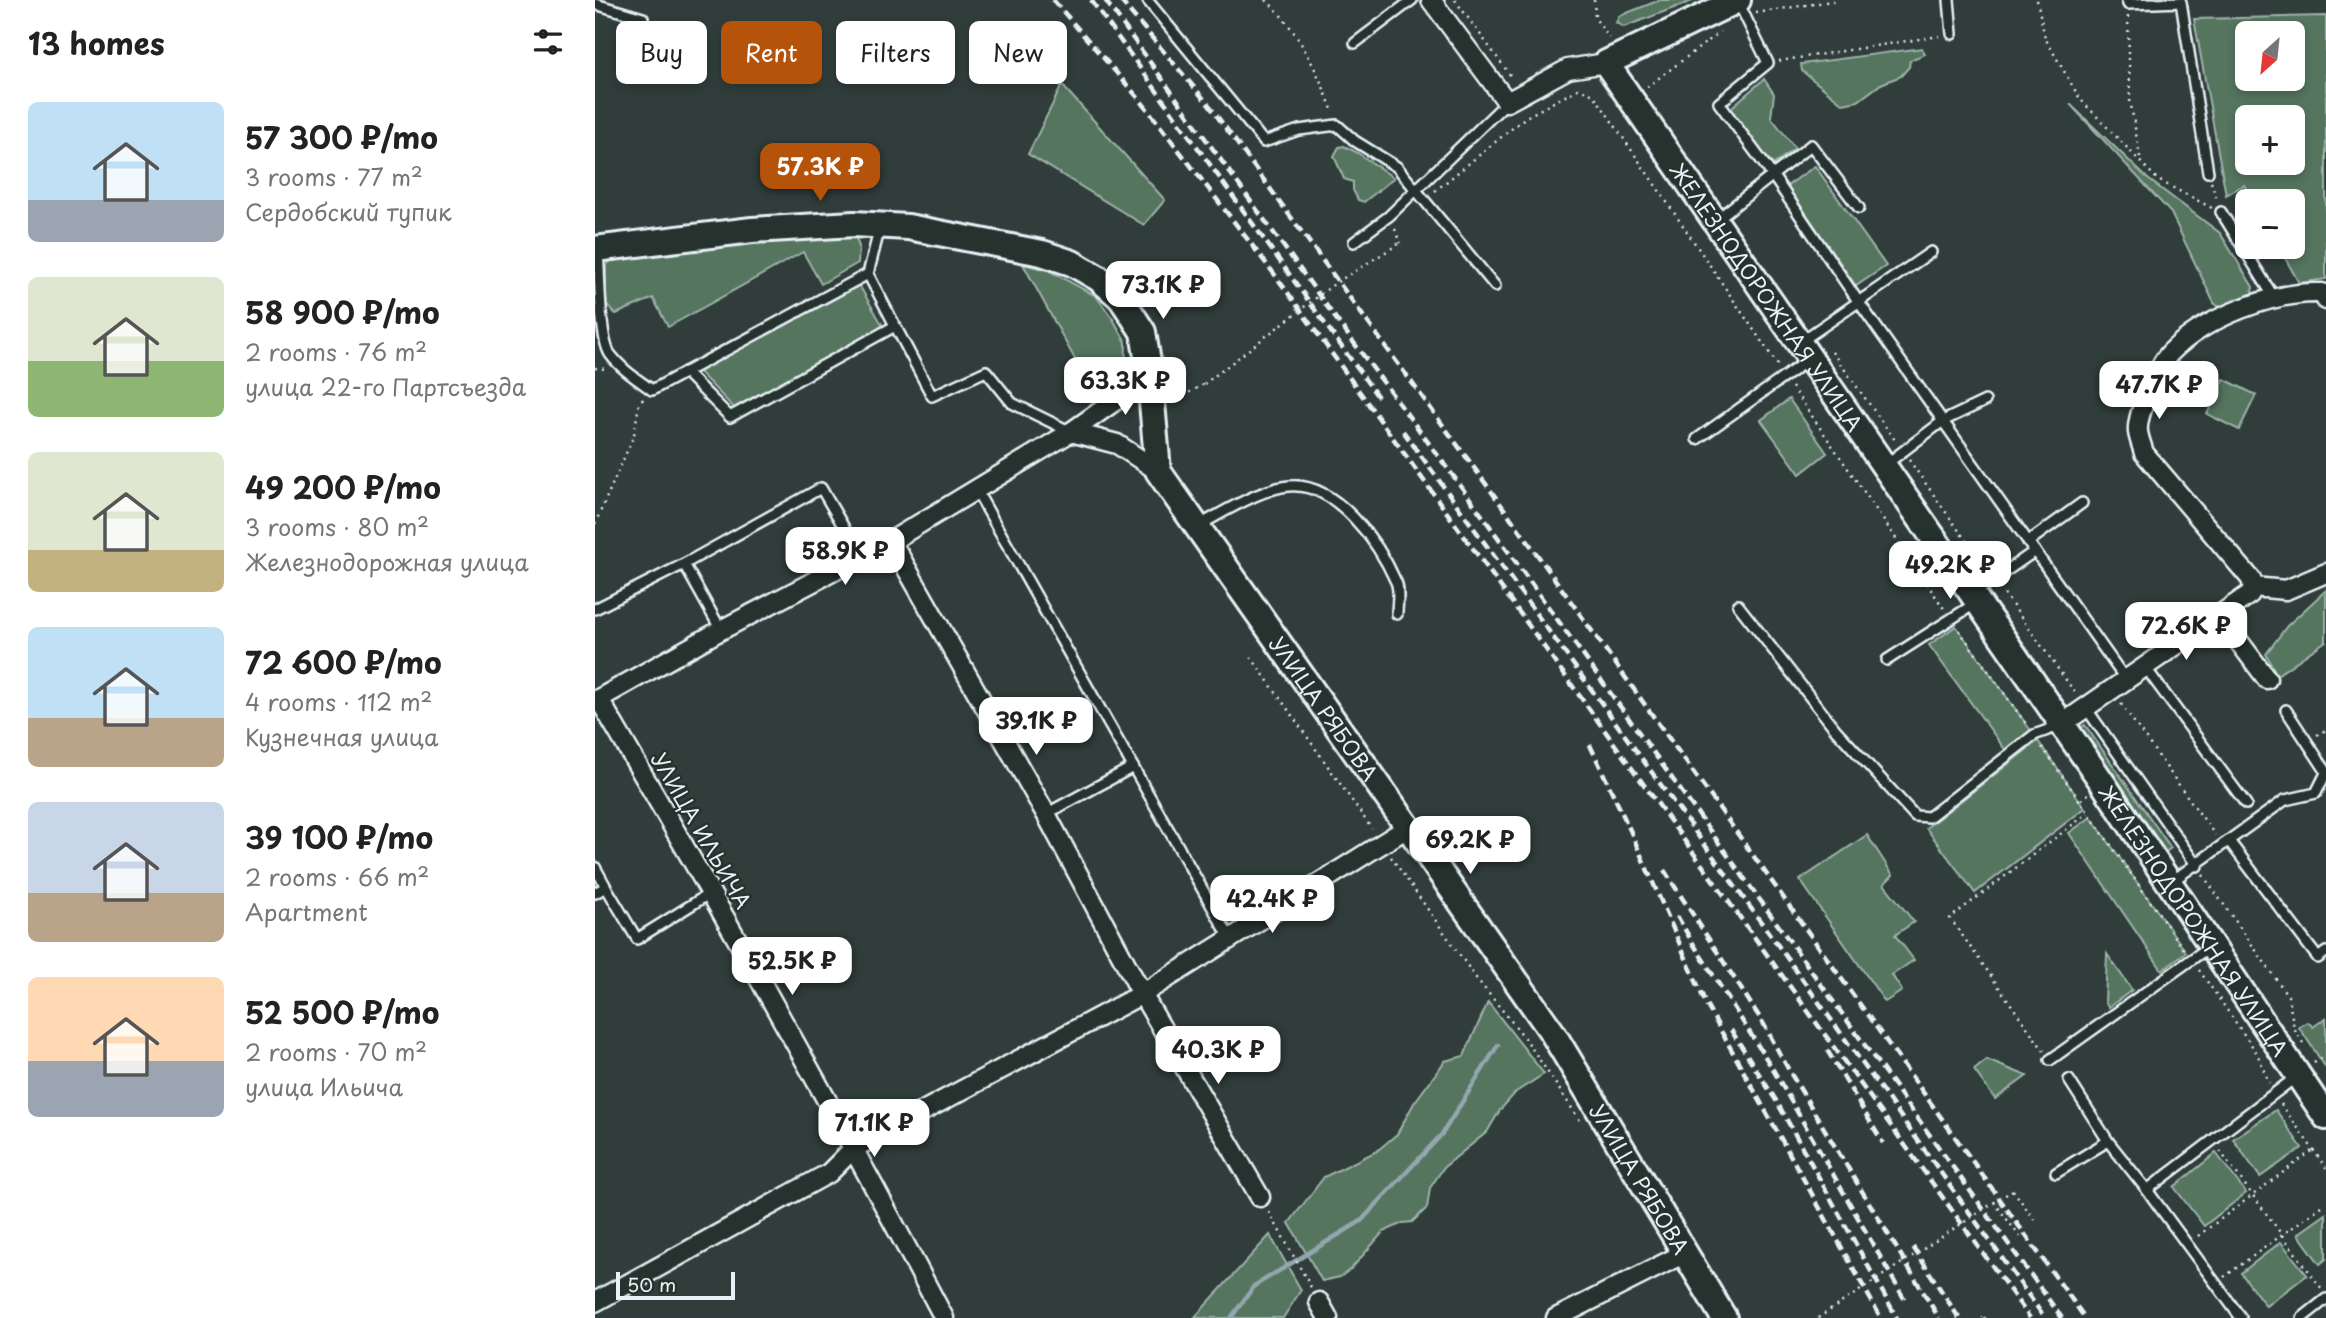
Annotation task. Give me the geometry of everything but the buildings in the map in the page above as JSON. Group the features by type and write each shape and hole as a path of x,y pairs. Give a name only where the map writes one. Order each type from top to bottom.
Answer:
{"street":[{"path":"1431,0 1507,102 1567,69 1613,59 1740,5"},
{"name":"ЖЕЛЕЗНОДОРОЖНАЯ УЛИЦА","path":"1613,59 1715,221 1893,459 1975,598 2210,946 2310,1070 2326,1117"},
{"name":"УЛИЦА РЯБОВА","path":"597,248 753,230 854,225 908,227 1042,253 1072,262 1098,278 1121,298 1143,332 1149,368 1158,471 1552,1032 1724,1318"},
{"path":"2062,724 2250,594 2253,587 2251,579 2144,453 2138,431 2140,414 2149,390 2169,354 2203,328 2248,305 2305,292 2322,293 2326,300"},
{"path":"596,696 891,541 1071,432 1129,391 1149,368"},
{"path":"1071,432 1117,444 1158,471"},
{"path":"891,541 1047,814 1142,994 1260,1197"},
{"path":"2253,587 2286,590 2326,573"},
{"path":"2220,615 2267,679"},
{"name":"УЛИЦА ИЛЬИЧА","path":"596,696 712,892 855,1148 944,1318"},
{"path":"595,1302 829,1173 855,1148 1142,994 1408,828"},
{"path":"1556,1318 1685,1253"}],"lane":[{"path":"1355,43 1412,0"},
{"path":"1949,0 1952,34"},
{"path":"1148,1 1264,142 1299,130 1337,125 1355,141 1397,167 1496,286"},
{"path":"2127,2 2181,2 2208,172"},
{"path":"595,4 643,18"},
{"path":"1740,5 1768,63 1719,103 2126,680"},
{"path":"1354,242 1389,216 1507,102"},
{"path":"1715,221 1811,145 1859,208"},
{"path":"2221,212 2275,299"},
{"path":"880,226 868,274 932,396 986,371 1012,403 1071,432"},
{"path":"597,248 608,351 622,368 652,390 868,274"},
{"path":"1697,439 1858,301 1931,252"},
{"path":"685,372 730,417 895,326"},
{"path":"1893,459 1943,421 1985,401"},
{"path":"1195,527 1247,499 1288,485 1315,488 1346,507 1370,537 1397,584 1397,614"},
{"path":"595,609 684,564 821,488 861,557"},
{"path":"975,488 1230,939"},
{"path":"2028,542 2082,503"},
{"path":"1887,660 1975,598 1994,579 2035,551"},
{"path":"684,564 721,630"},
{"path":"1738,605 1836,730 1915,816 1929,817 2034,735 2062,724"},
{"path":"2145,667 2246,804"},
{"path":"2086,708 2196,866"},
{"path":"2169,884 2284,800 2316,793 2326,772 2286,710"},
{"path":"1047,814 1133,767"},
{"path":"2226,844 2318,958 2326,952"},
{"path":"595,867 637,939 712,892"},
{"path":"595,893 606,887"},
{"path":"2050,1060 2210,946"},
{"path":"2147,1190 2310,1070"},
{"path":"2069,1080 2108,1141 2241,1318"},
{"path":"2056,1173 2108,1141"},
{"path":"2302,1318 2326,1297"}],"path":[{"path":"1266,0 1276,9 1308,54 1337,125"},
{"path":"1594,0 1595,19 1613,59"},
{"path":"1644,89 1740,5 1838,0"},
{"path":"2037,0 2045,38 2080,99 2158,180 2221,212"},
{"path":"2127,2 2130,100 2141,162"},
{"path":"1768,63 1952,34"},
{"path":"2208,172 2221,212"},
{"path":"1153,413 1204,384 1334,285 1401,243 1389,216"},
{"path":"1808,344 1893,459 1994,579 2086,708"},
{"path":"595,524 635,436 639,404 652,390"},
{"path":"1251,657 1476,978 1525,1038 1585,1128"},
{"path":"2111,690 2226,844"},
{"path":"2050,1060 1950,918 2088,813"},
{"path":"2196,866 2288,996 2294,1028 2308,1052"},
{"path":"2310,1070 2326,1055"},
{"path":"2212,1140 2326,1297"},
{"path":"2186,1246 2313,1150"},
{"path":"1818,1318 2013,1190 2036,1222"},
{"path":"1260,1197 1324,1310"},
{"path":"1994,1202 2020,1237"},
{"path":"2214,1284 2326,1203"}],"green space":[{"path":"1660,0 1695,0 1624,27 1616,23 1619,16"},
{"path":"2326,16 2326,279 2299,283 2286,259 2305,259 2305,189 2246,189 2244,185 2226,195 2194,19"},
{"path":"1922,48 1925,54 1910,60 1909,67 1901,76 1881,84 1858,101 1843,104 1802,71 1801,64"},
{"path":"1764,79 1774,94 1771,117 1795,148 1773,165 1732,114 1733,106"},
{"path":"1062,85 1165,200 1144,225 1028,154"},
{"path":"2070,104 2148,179 2220,233 2253,287 2251,298 2223,310 2214,303 2171,213"},
{"path":"1344,146 1394,178 1364,202 1358,200 1353,190 1353,182 1344,179 1334,156 1339,147"},
{"path":"1815,166 1886,266 1856,286 1787,186"},
{"path":"854,232 859,247 858,263 821,284 803,252 668,327 653,298 616,314 606,305 606,266 613,258 799,234"},
{"path":"1023,264 1048,270 1096,296 1126,342 1125,369 1090,387"},
{"path":"856,280 886,331 738,412 694,367"},
{"path":"2224,379 2256,395 2239,430 2207,414"},
{"path":"1789,399 1827,453 1800,474 1761,420"},
{"path":"2326,590 2326,641 2277,675 2266,654 2287,626"},
{"path":"1956,626 2034,735 2009,755 1929,645"},
{"path":"2085,725 2171,848 2164,853 2078,729"},
{"path":"2038,741 2085,808 1975,893 1926,828"},
{"path":"2091,817 2186,952 2162,970 2069,833"},
{"path":"1867,835 1893,875 1884,884 1914,922 1895,935 1914,960 1892,975 1902,991 1885,1002 1800,880"},
{"path":"2107,954 2132,990 2109,1007 2105,1002"},
{"path":"1488,1002 1544,1074 1516,1092 1500,1110 1487,1132 1444,1167 1430,1188 1427,1208 1412,1222 1383,1232 1352,1268 1340,1277 1322,1281 1289,1223 1324,1177 1377,1151 1397,1134 1414,1103 1445,1061 1464,1056"},
{"path":"2326,1018 2326,1068 2299,1027 2308,1022 2313,1027"},
{"path":"1987,1060 2027,1076 1995,1099 1974,1070"},
{"path":"2276,1110 2302,1148 2260,1177 2233,1139"},
{"path":"2216,1153 2246,1193 2204,1226 2174,1187"},
{"path":"2326,1214 2326,1259 2320,1264 2298,1234"},
{"path":"1270,1235 1301,1290 1283,1318 1194,1318"},
{"path":"2281,1242 2307,1275 2266,1306 2241,1273"}],"waterway":[{"path":"1231,1318 1254,1286 1361,1221 1442,1134 1498,1045"}],"railway":[{"path":"1053,0 1141,101 1275,275 2030,1318"},
{"path":"1091,0 1378,397"},
{"path":"1105,0 1463,489 2062,1318"},
{"path":"1120,0 1209,105 1521,532 2085,1318"},
{"path":"1403,431 1777,944 2045,1318"},
{"path":"1590,745 1706,1004 1881,1318"},
{"path":"1664,870 1762,1021 1791,1074 1939,1318"},
{"path":"1677,916 1771,1066 1905,1300"},
{"path":"1731,1030 1777,1102 1897,1318"},
{"path":"1827,1050 1883,1143"},
{"path":"1913,1247 1959,1318"}]}
